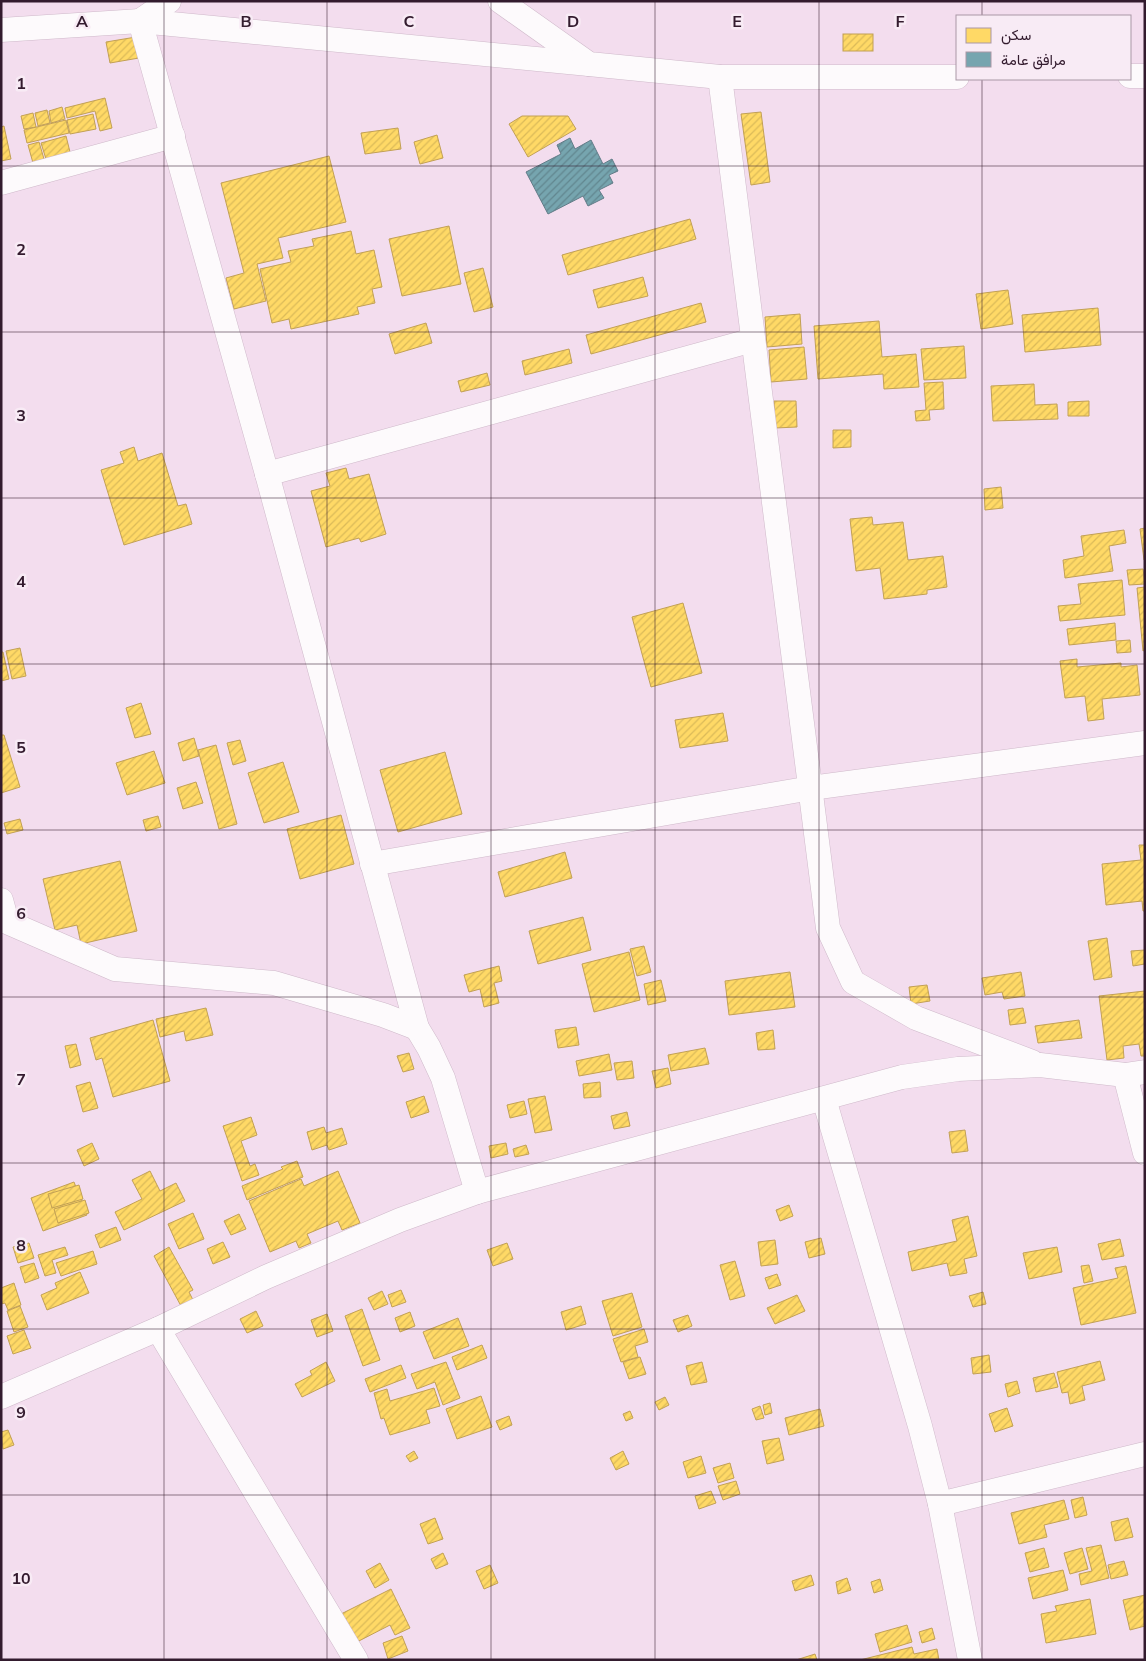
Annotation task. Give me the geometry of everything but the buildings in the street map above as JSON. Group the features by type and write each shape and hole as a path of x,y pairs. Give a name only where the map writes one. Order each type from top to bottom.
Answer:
{"street":[{"path":"140,21 169,1"},
{"path":"500,1 589,64"},
{"path":"140,21 267,474 417,1028 443,1078 477,1192"},
{"path":"1,30 140,21 720,77 956,77"},
{"path":"1131,76 1145,76"},
{"path":"720,77 828,928 853,982 916,1018 1040,1065"},
{"path":"1,183 173,136"},
{"path":"267,474 753,340"},
{"path":"372,864 811,788 1145,743"},
{"path":"1,900 7,922 115,969 274,983 383,1015 417,1028"},
{"path":"1,1398 158,1329 266,1277 400,1220 477,1192 902,1077 958,1069 1040,1065 1135,1074 1145,1153"},
{"path":"824,1099 920,1426 940,1504 970,1660"},
{"path":"158,1329 356,1660"},
{"path":"940,1504 1145,1454"}]}
